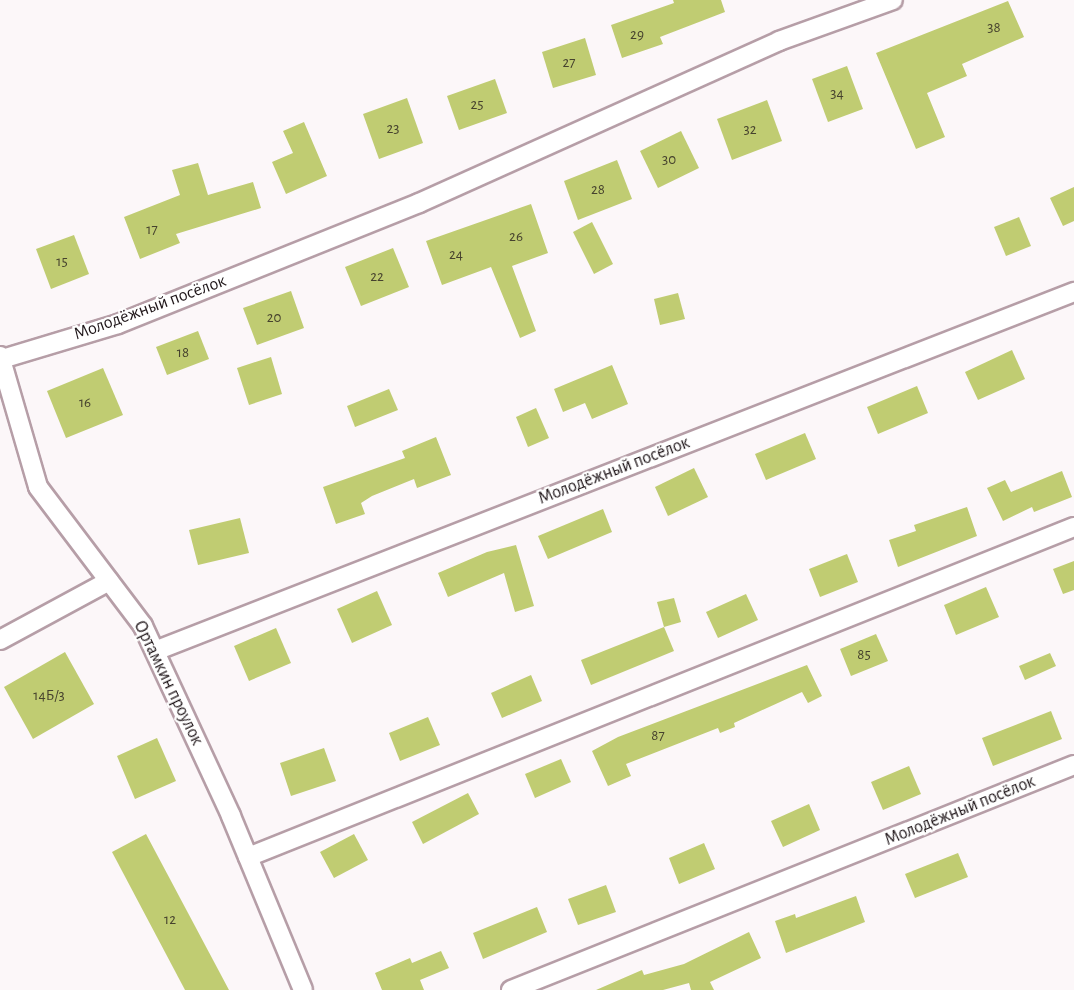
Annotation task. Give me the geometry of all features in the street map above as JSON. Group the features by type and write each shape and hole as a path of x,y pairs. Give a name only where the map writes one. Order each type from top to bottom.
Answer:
{"street":[{"name":"Молодёжный посёлок","path":"1,358 118,324 397,211 779,42 893,0"},
{"name":"Молодёжный посёлок","path":"154,651 1074,292"},
{"name":"Ортамкин проулок","path":"1,358 38,487 143,626 248,857 303,990"},
{"path":"248,857 1074,527"},
{"path":"0,639 109,581"},
{"name":"Молодёжный посёлок","path":"512,990 1074,765"}],"building":[{"path":"673,0 721,0 725,12 660,37 663,44 622,58 611,25 674,3"},
{"path":"1008,1 1024,37 962,64 967,76 927,93 945,137 916,149 876,53"},
{"path":"585,38 596,75 553,88 542,52"},
{"path":"847,66 863,109 828,122 812,79"},
{"path":"495,79 507,113 459,130 447,96"},
{"path":"407,98 423,143 379,159 363,114"},
{"path":"767,100 782,141 732,160 717,119"},
{"path":"304,122 327,176 286,194 272,162 293,153 283,131"},
{"path":"681,131 699,168 658,188 640,151"},
{"path":"617,160 632,199 578,220 564,181"},
{"path":"198,163 208,195 253,182 261,208 176,234 180,243 140,259 124,217 180,195 172,170"},
{"path":"1074,187 1074,221 1063,226 1050,198"},
{"path":"531,204 548,253 512,266 536,331 520,338 491,267 442,285 426,241"},
{"path":"1019,217 1031,246 1006,256 994,227"},
{"path":"592,222 613,264 594,274 573,232"},
{"path":"74,235 89,274 51,289 36,249"},
{"path":"393,248 409,287 361,306 345,267"},
{"path":"291,291 304,328 257,345 243,308"},
{"path":"678,293 685,319 660,325 654,299"},
{"path":"198,331 209,359 167,375 156,347"},
{"path":"1012,350 1025,379 978,400 965,372"},
{"path":"271,357 282,394 249,405 237,368"},
{"path":"612,365 628,404 592,419 585,403 563,412 554,389"},
{"path":"103,368 123,415 66,438 47,391"},
{"path":"917,386 928,413 878,434 867,407"},
{"path":"389,389 398,410 355,427 347,406"},
{"path":"536,408 549,438 528,447 516,417"},
{"path":"805,433 816,459 766,480 755,454"},
{"path":"436,437 451,475 417,488 414,479 372,496 361,503 365,514 336,524 323,487 405,458 402,451"},
{"path":"694,468 708,497 668,516 655,487"},
{"path":"1062,471 1072,497 1034,512 1032,507 1003,521 987,488 1005,480 1011,492"},
{"path":"967,507 977,536 898,567 889,540 916,531 914,525"},
{"path":"603,509 612,532 548,559 538,536"},
{"path":"240,518 249,553 198,565 189,530"},
{"path":"516,545 534,606 515,612 504,573 448,597 438,573 487,552"},
{"path":"847,554 858,582 820,597 809,569"},
{"path":"1074,561 1074,590 1063,594 1053,569"},
{"path":"986,587 999,617 956,635 944,605"},
{"path":"377,591 392,625 352,643 337,609"},
{"path":"746,594 758,620 718,638 706,612"},
{"path":"674,598 681,622 664,627 657,602"},
{"path":"664,627 674,651 591,685 581,660"},
{"path":"276,628 291,663 249,681 234,646"},
{"path":"876,634 888,661 851,676 840,649"},
{"path":"65,652 94,704 33,739 4,687"},
{"path":"1050,653 1056,666 1025,680 1019,666"},
{"path":"807,665 822,696 808,703 802,692 734,723 735,727 720,733 718,728 626,764 631,776 608,786 592,751 618,737"},
{"path":"531,675 542,701 502,718 491,693"},
{"path":"1051,711 1062,739 993,766 982,738"},
{"path":"428,717 440,745 400,761 389,733"},
{"path":"157,738 176,781 135,799 117,756"},
{"path":"324,748 336,781 291,796 280,763"},
{"path":"561,759 571,782 535,798 525,774"},
{"path":"909,766 921,794 883,810 871,782"},
{"path":"468,793 479,814 423,844 412,822"},
{"path":"809,804 820,830 783,847 771,821"},
{"path":"146,834 229,990 185,990 112,852"},
{"path":"354,834 368,860 334,878 320,852"},
{"path":"704,843 715,869 679,884 669,858"},
{"path":"958,853 968,877 915,898 905,874"},
{"path":"606,885 616,912 578,925 568,899"},
{"path":"856,896 865,922 786,953 775,921 795,914 796,918"},
{"path":"537,907 547,932 483,959 473,933"},
{"path":"749,932 761,958 710,982 714,990 691,990 689,983 663,990 596,990 642,970 644,975 684,964"},
{"path":"441,951 449,968 420,980 424,990 382,990 375,973 410,958 412,963"}]}
